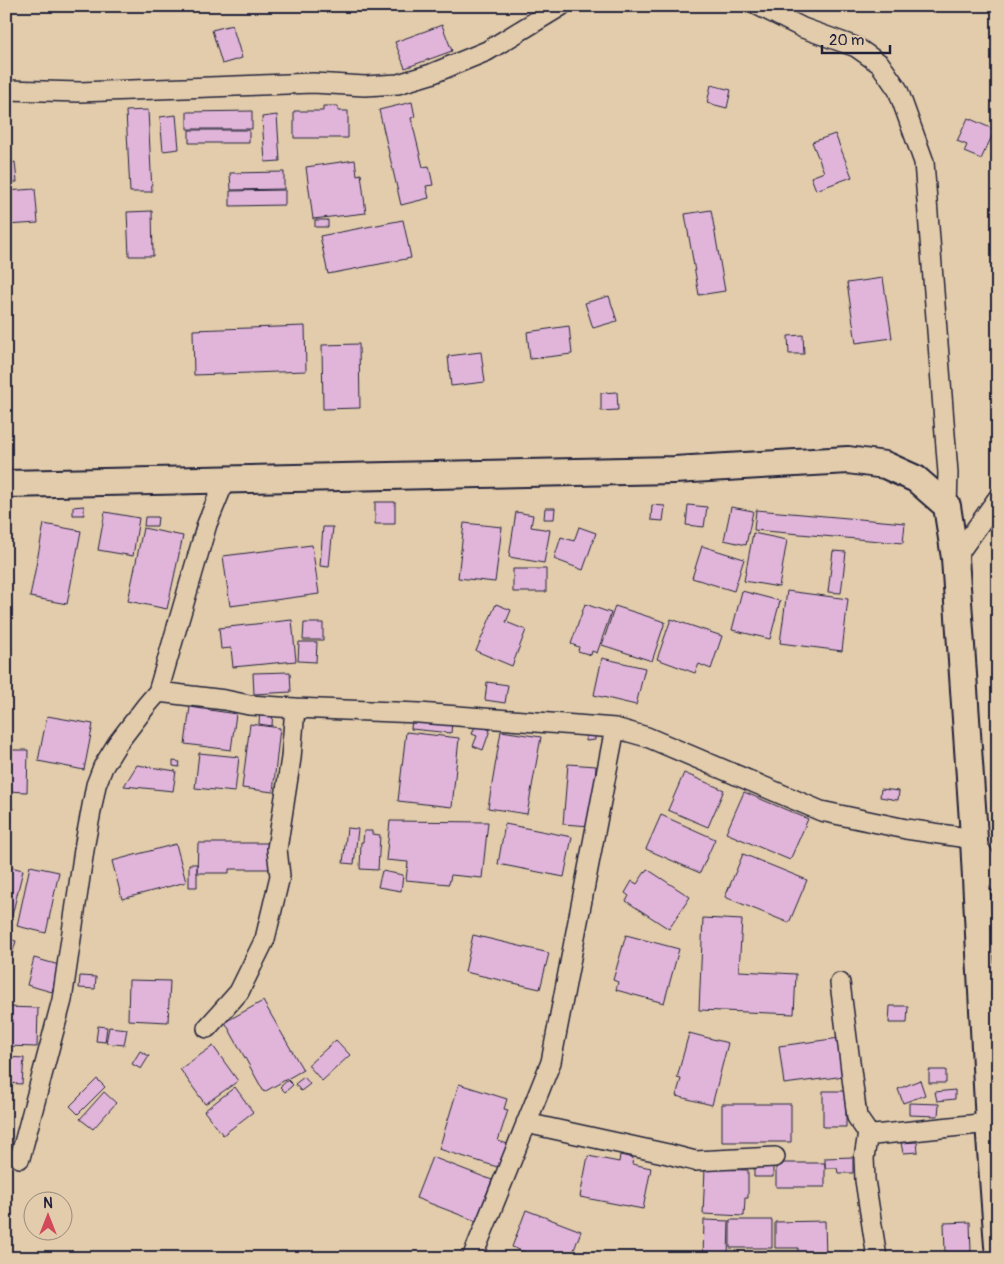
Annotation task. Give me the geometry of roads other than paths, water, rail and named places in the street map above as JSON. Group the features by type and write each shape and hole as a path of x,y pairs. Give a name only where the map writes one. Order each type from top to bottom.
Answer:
{"main road":[{"path":"6,484 674,470 848,460 885,465 916,479 947,506 956,558 998,1246"}],"street":[{"path":"6,90 80,92 313,83 365,86 398,84 430,74 487,51 561,6"},
{"path":"759,6 803,28 856,47 880,64 898,90 924,162 948,473 947,506"},
{"path":"20,1158 62,1000 85,843 96,785 103,767 117,744 158,692 208,524 225,480"},
{"path":"956,558 998,498"},
{"path":"158,692 249,705 419,712 615,728 647,737 821,811 897,827 974,839 998,882"},
{"path":"207,1028 239,992 265,939 280,876 277,849 291,758 294,708"},
{"path":"472,1258 550,1062 615,728"},
{"path":"840,983 857,1117 868,1133 874,1135 989,1123"},
{"path":"526,1123 695,1161 776,1156"},
{"path":"868,1133 864,1158 865,1180 878,1258"}]}
